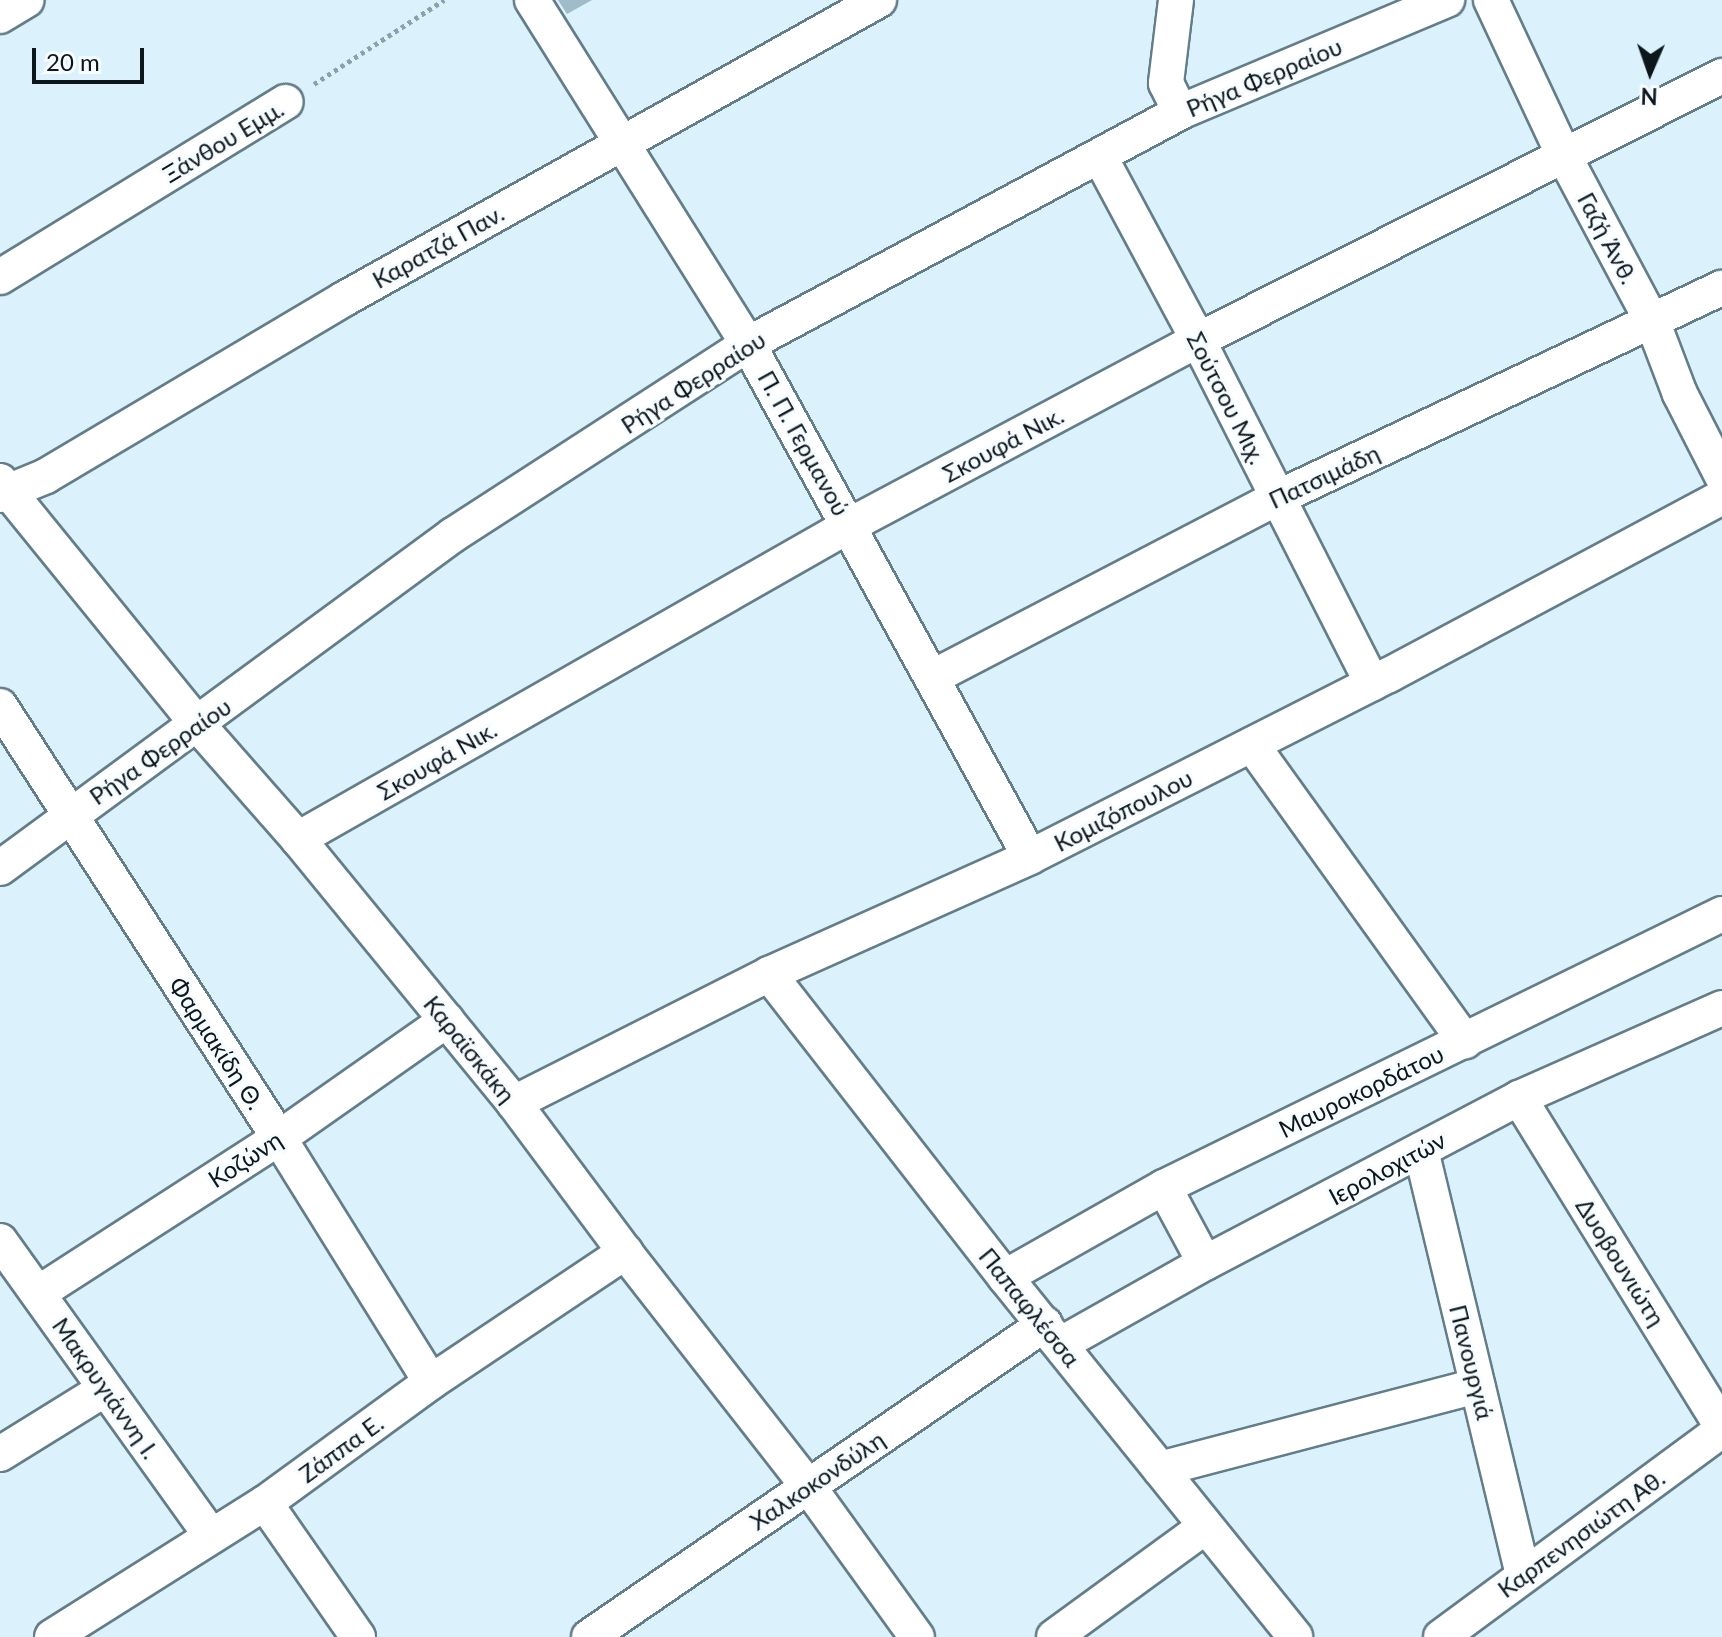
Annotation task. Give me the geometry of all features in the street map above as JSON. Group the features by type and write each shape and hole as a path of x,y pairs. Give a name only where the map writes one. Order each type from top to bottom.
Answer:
{"street":[{"path":"0,16 27,0"},
{"name":"Π. Π. Γερμανού","path":"532,0 748,344 1030,857"},
{"name":"Καρατζά Παν.","path":"3,489 46,476 344,299 879,0"},
{"path":"1176,0 1166,83 1180,112"},
{"name":"Ρήγα Φερραίου","path":"0,868 453,535 748,344 1180,112 1447,0"},
{"name":"Γαζή Άνθ.","path":"1491,0 1563,154 1653,323 1680,394 1722,476"},
{"name":"Σκουφά Νικ.","path":"298,839 850,525 1198,340 1722,76"},
{"name":"Ξάνθου Εμμ.","path":"0,277 286,102"},
{"name":"Σούτσου Μιχ.","path":"1100,157 1198,340 1372,683"},
{"name":"Πατσιμάδη","path":"933,677 1277,498 1722,288"},
{"name":"Καραϊσκάκη","path":"3,489 198,725 298,839 514,1103 625,1252 808,1486 917,1637"},
{"name":"Κομιζόπουλου","path":"514,1103 769,974 1030,857 1372,683 1722,497"},
{"name":"Φαρμακίδη Θ.","path":"0,706 68,816 279,1138 431,1382"},
{"path":"1252,745 1465,1041"},
{"name":"Μαυροκορδάτου","path":"1005,1277 1164,1187 1722,914"},
{"name":"Παπαφλέσσα","path":"769,974 1005,1277 1295,1637"},
{"name":"Ιερολοχιτών","path":"1053,1334 1205,1263 1519,1098 1722,1008"},
{"name":"Κοζώνη","path":"40,1292 279,1138 447,1020"},
{"name":"Δυοβουνιώτη","path":"1519,1098 1722,1429"},
{"name":"Πανουργιά","path":"1421,1150 1523,1575"},
{"path":"1164,1187 1205,1263"},
{"name":"Μακρυγιάννη Ι.","path":"0,1241 40,1292 105,1389 211,1536"},
{"name":"Ζάππα Ε.","path":"52,1637 265,1503 431,1382 625,1252"},
{"name":"Χαλκοκονδύλη","path":"589,1637 808,1486 1053,1334"},
{"path":"1160,1469 1477,1386"},
{"path":"0,1454 105,1389"},
{"name":"Καρπενησιώτη Αθ.","path":"1441,1637 1722,1429"},
{"path":"265,1503 358,1637"},
{"path":"1054,1637 1205,1527"}],"path":[{"name":"Ξάνθου Εμμ.","path":"286,102 444,0"}],"building":[{"path":"558,0 592,0 567,14"}]}
